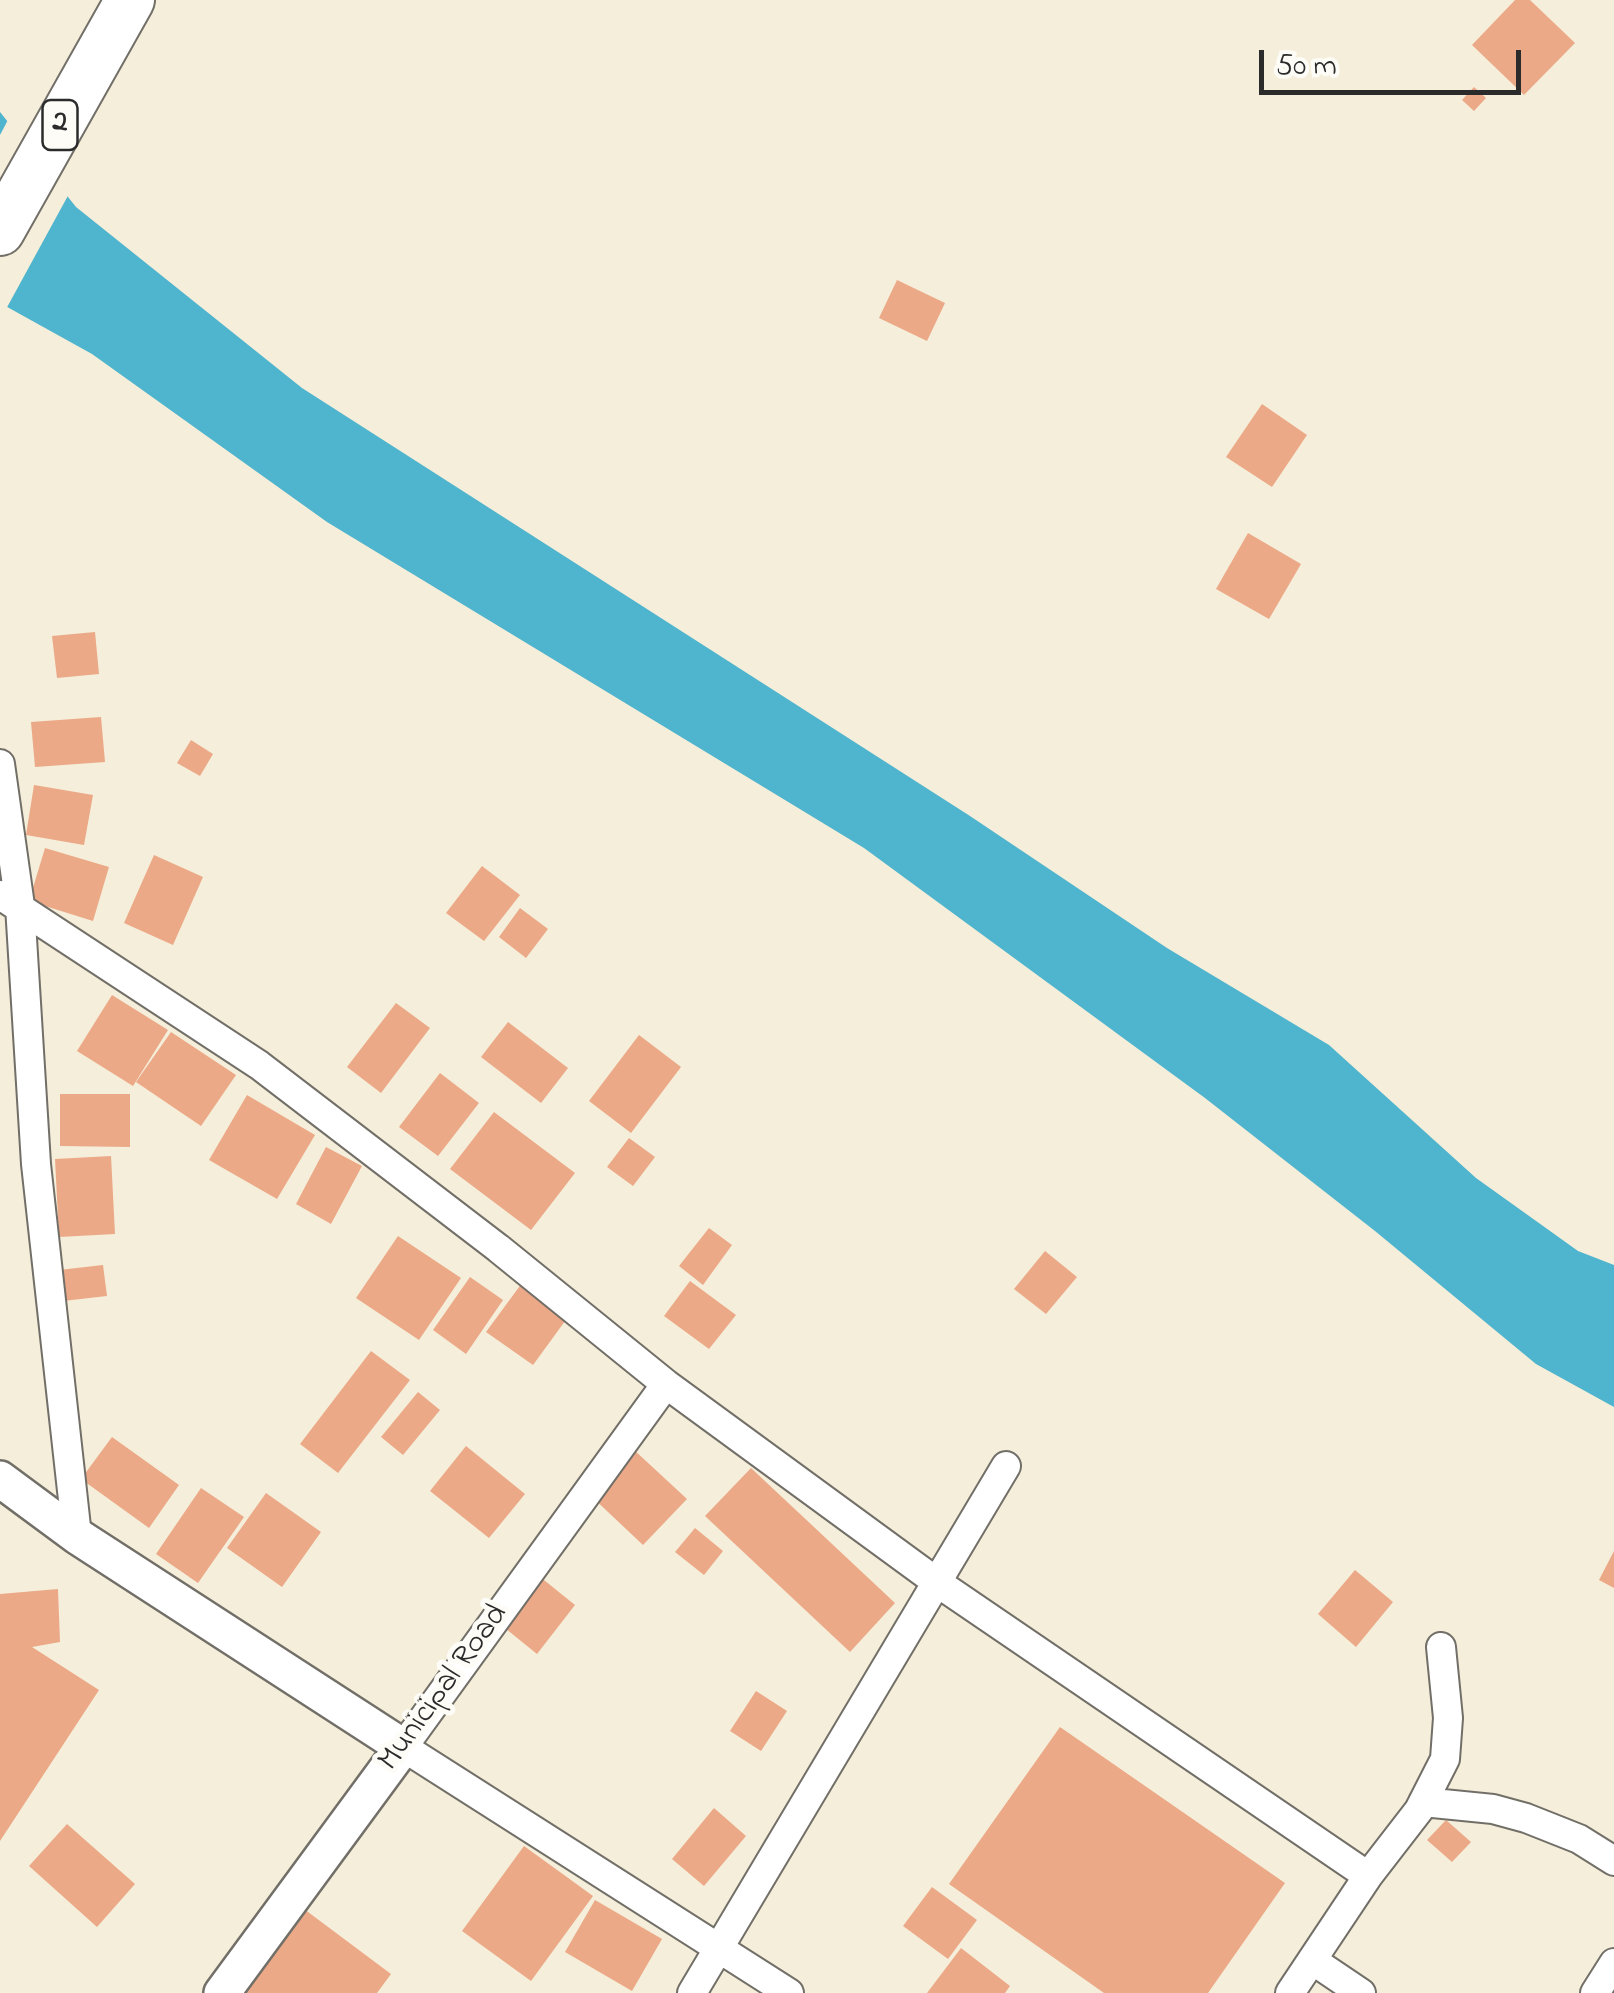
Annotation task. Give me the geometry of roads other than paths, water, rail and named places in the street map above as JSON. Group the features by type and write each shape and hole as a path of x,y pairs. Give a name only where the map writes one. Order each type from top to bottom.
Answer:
{"highway":[{"name":"2","path":"0,232 125,10"}],"street":[{"path":"0,764 36,1164 77,1536"},
{"path":"10,901 259,1065 498,1248 666,1384 938,1584 1368,1876"},
{"name":"Municipal Road","path":"222,1993 666,1384"},
{"path":"692,1993 1006,1466"},
{"path":"0,1479 77,1536 789,1993"},
{"path":"1290,1993 1423,1802 1446,1759 1448,1718 1442,1646"},
{"path":"1423,1802 1493,1809 1526,1818 1579,1839 1614,1862"},
{"path":"1312,1960 1361,1993"},
{"path":"1595,1993 1614,1962"}],"water":[{"path":"0,112 76,207 302,388 970,816 1167,948 1329,1045 1476,1178 1578,1251 1614,1265 1614,1407 1536,1364 1205,1098 864,848 327,522 92,354 0,303"}]}
